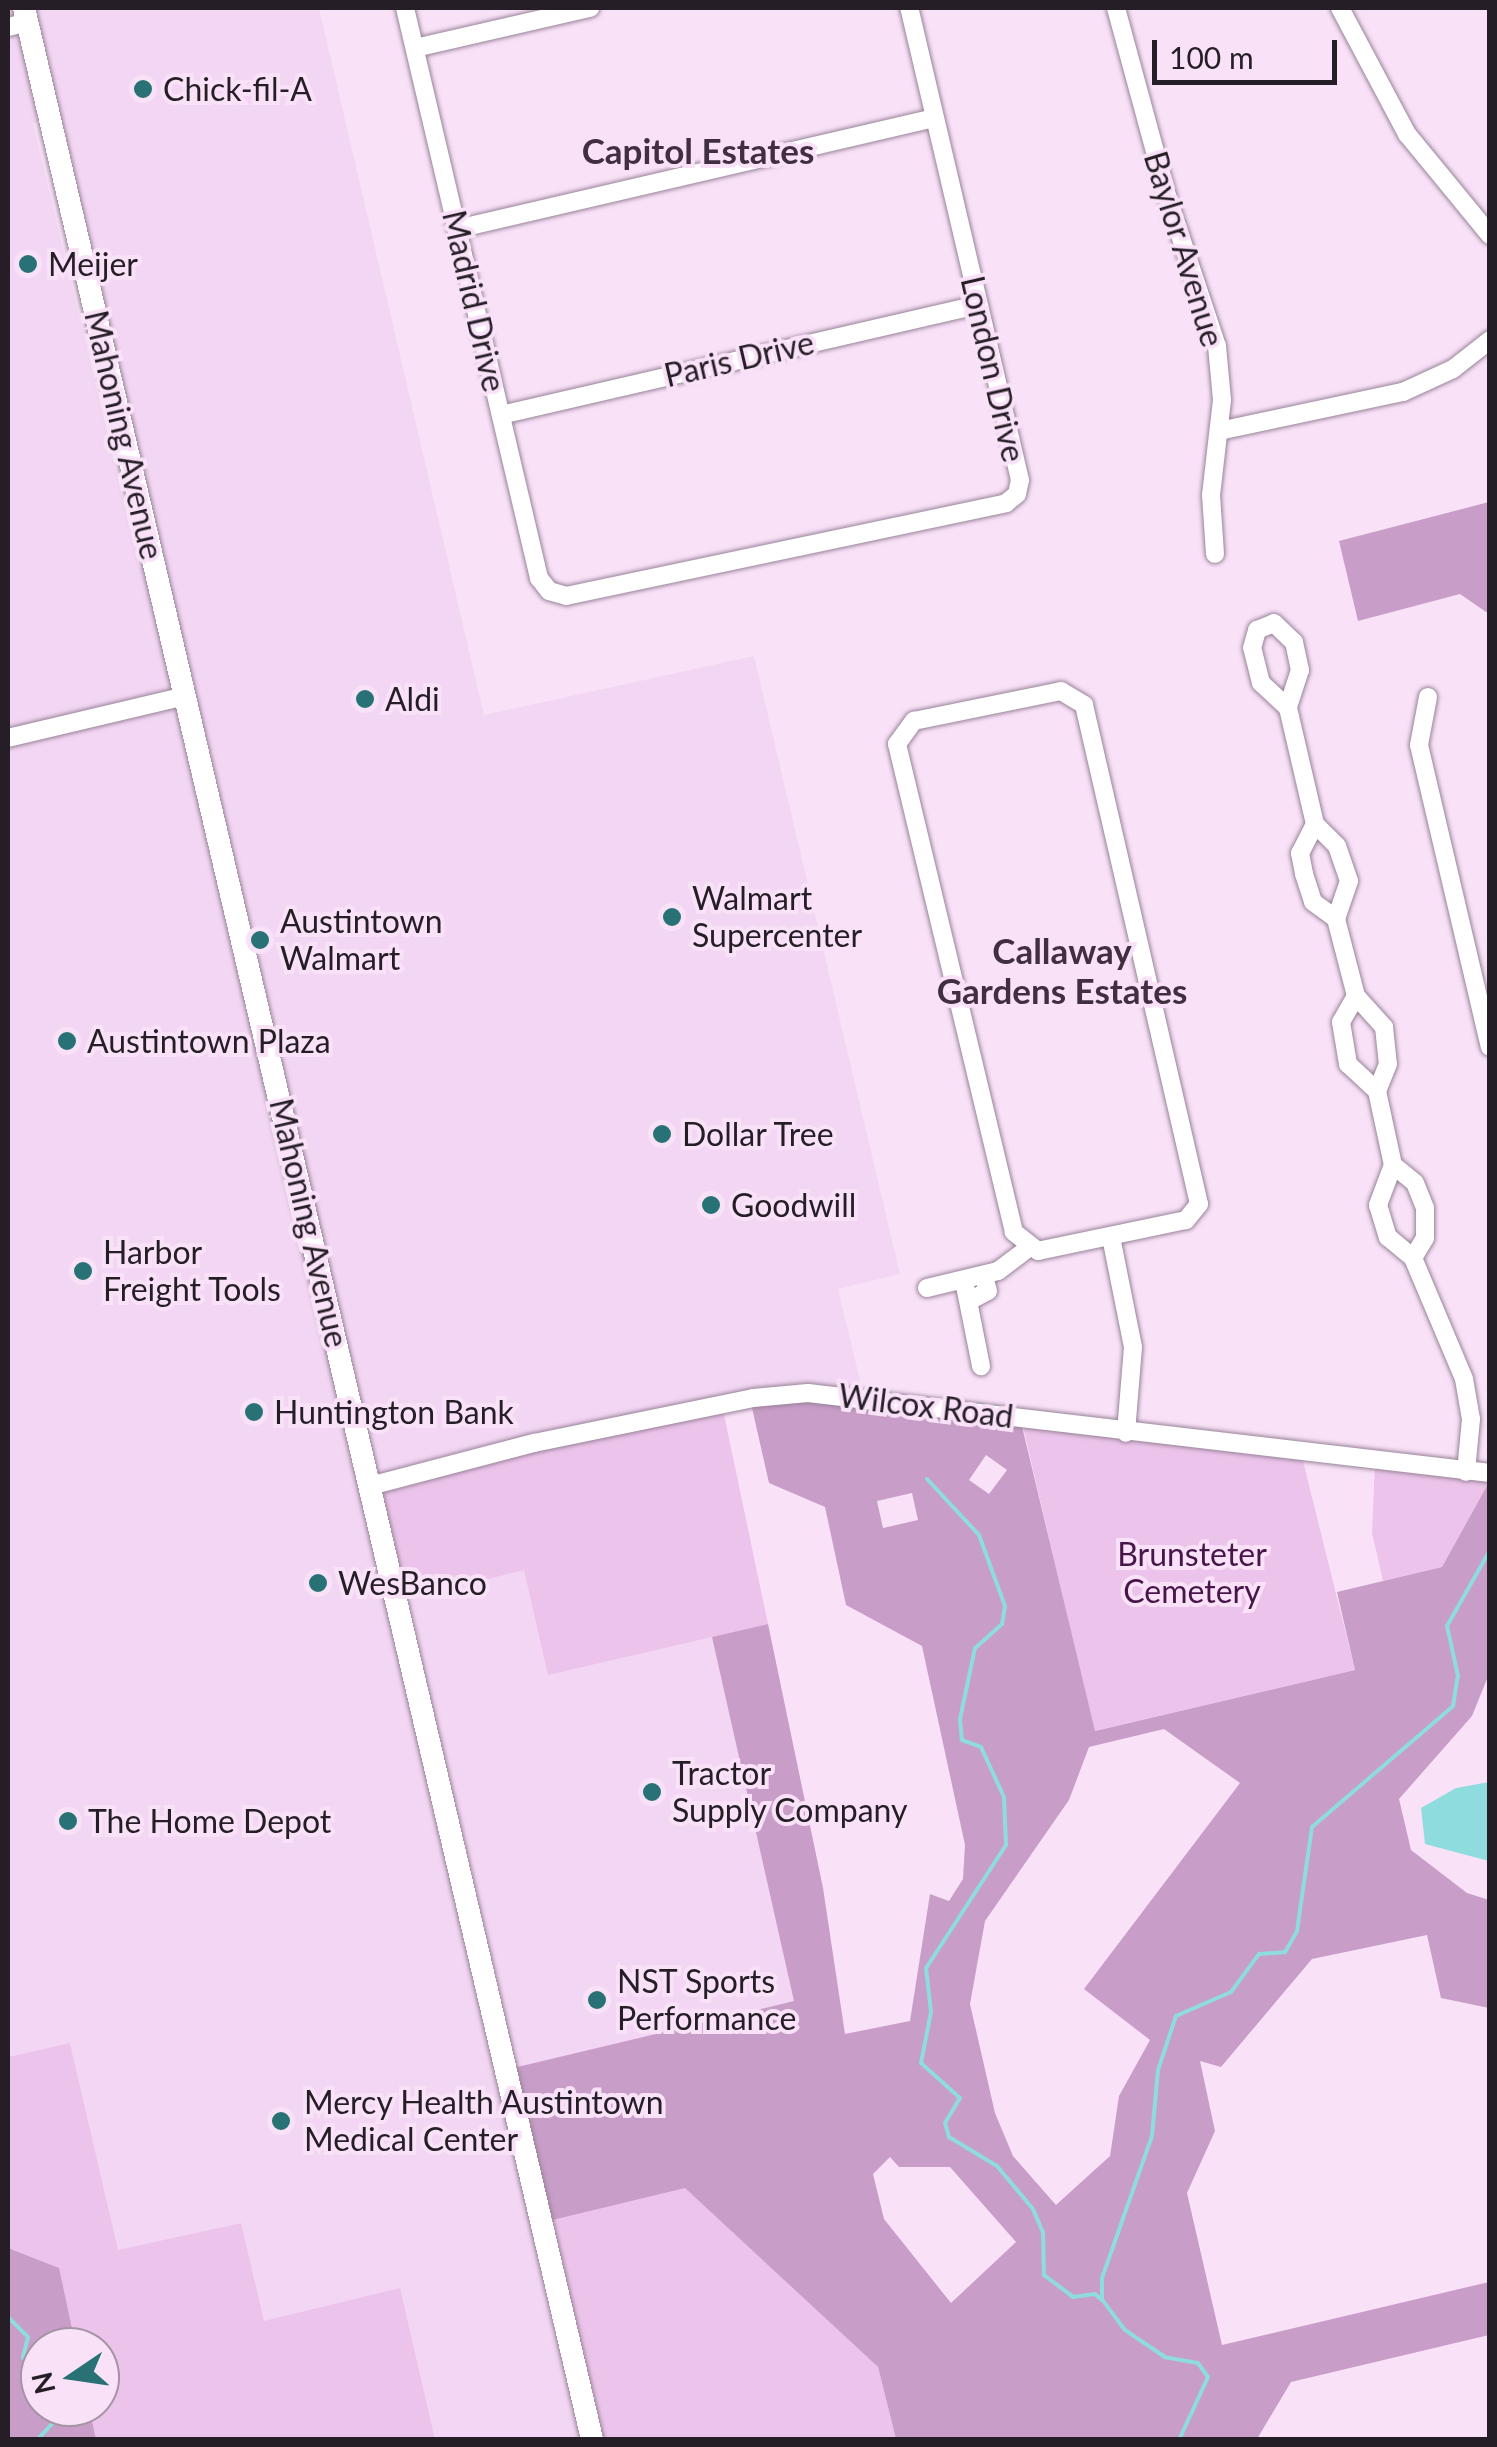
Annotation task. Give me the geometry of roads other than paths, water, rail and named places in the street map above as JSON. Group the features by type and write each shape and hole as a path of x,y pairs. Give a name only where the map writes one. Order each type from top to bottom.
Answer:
{"main road":[{"name":"Mahoning Avenue","path":"20,19 185,696 592,2440"}],"street":[{"name":"Madrid Drive","path":"406,8 538,578 549,591"},
{"path":"415,48 590,8"},
{"name":"London Drive","path":"549,591 566,596 1012,500 1020,480 909,8"},
{"name":"Baylor Avenue","path":"1116,8 1167,196 1217,346 1218,431 1211,495 1215,554"},
{"path":"1340,8 1407,134 1490,234"},
{"path":"457,229 934,118"},
{"name":"Paris Drive","path":"500,415 978,304"},
{"path":"1218,431 1402,392 1454,369 1490,340"},
{"path":"927,1288 984,1276 1028,1248 1047,1250 1186,1220 1199,1198 1084,706 1061,691 914,721 898,744 1014,1232 1028,1248"},
{"path":"8,738 185,696"},
{"path":"1428,697 1419,745 1490,1047"},
{"path":"1288,708 1315,824 1337,846 1349,881 1336,920 1356,996 1384,1027 1388,1064 1377,1091 1392,1165 1378,1205 1388,1237 1413,1258 1464,1379 1471,1419 1466,1472"},
{"path":"1315,824 1300,853 1304,874 1313,902 1336,920"},
{"path":"1356,996 1341,1022 1348,1064 1377,1091"},
{"path":"1392,1165 1415,1183 1425,1208 1426,1238 1413,1258"},
{"path":"1111,1236 1133,1348 1126,1432"},
{"path":"969,1301 988,1291 984,1276"},
{"path":"964,1281 981,1366"},
{"name":"Wilcox Road","path":"370,1486 534,1443 780,1394 834,1394 1490,1473"}],"waterway":[{"path":"927,1479 979,1535 1005,1606 1002,1624 975,1648 960,1719 962,1740 981,1747 1004,1797 1006,1845 926,1968 931,2012 921,2063 960,2098 945,2123 949,2137 997,2166 1033,2209 1043,2232 1044,2275 1073,2297 1095,2294 1102,2300"},
{"path":"1179,2440 1208,2377 1198,2363 1165,2357 1125,2330 1102,2300 1102,2278 1152,2136 1158,2070 1176,2016 1231,1992 1259,1954 1285,1952 1297,1931 1312,1827 1453,1706 1458,1676 1447,1626 1490,1550"},
{"path":"8,2317 20,2329"},
{"path":"37,2440 49,2427"}],"place":[{"name":"Chick-fil-A","path":"143,89"},
{"name":"Meijer","path":"28,264"},
{"name":"Aldi","path":"365,699"},
{"name":"Walmart Supercenter","path":"672,917"},
{"name":"Austintown Walmart","path":"260,940"},
{"name":"Austintown Plaza","path":"67,1041"},
{"name":"Dollar Tree","path":"662,1134"},
{"name":"Goodwill","path":"711,1205"},
{"name":"Harbor Freight Tools","path":"83,1271"},
{"name":"Huntington Bank","path":"254,1412"},
{"name":"WesBanco","path":"318,1583"},
{"name":"Tractor Supply Company","path":"652,1792"},
{"name":"The Home Depot","path":"68,1821"},
{"name":"NST Sports Performance","path":"597,2000"},
{"name":"Mercy Health Austintown Medical Center","path":"281,2121"}],"district":[{"name":"Capitol Estates","path":"698,150"},
{"name":"Callaway Gardens Estates","path":"1062,970"}],"park label":[{"name":"Brunsteter Cemetery","path":"1192,1574"}]}
